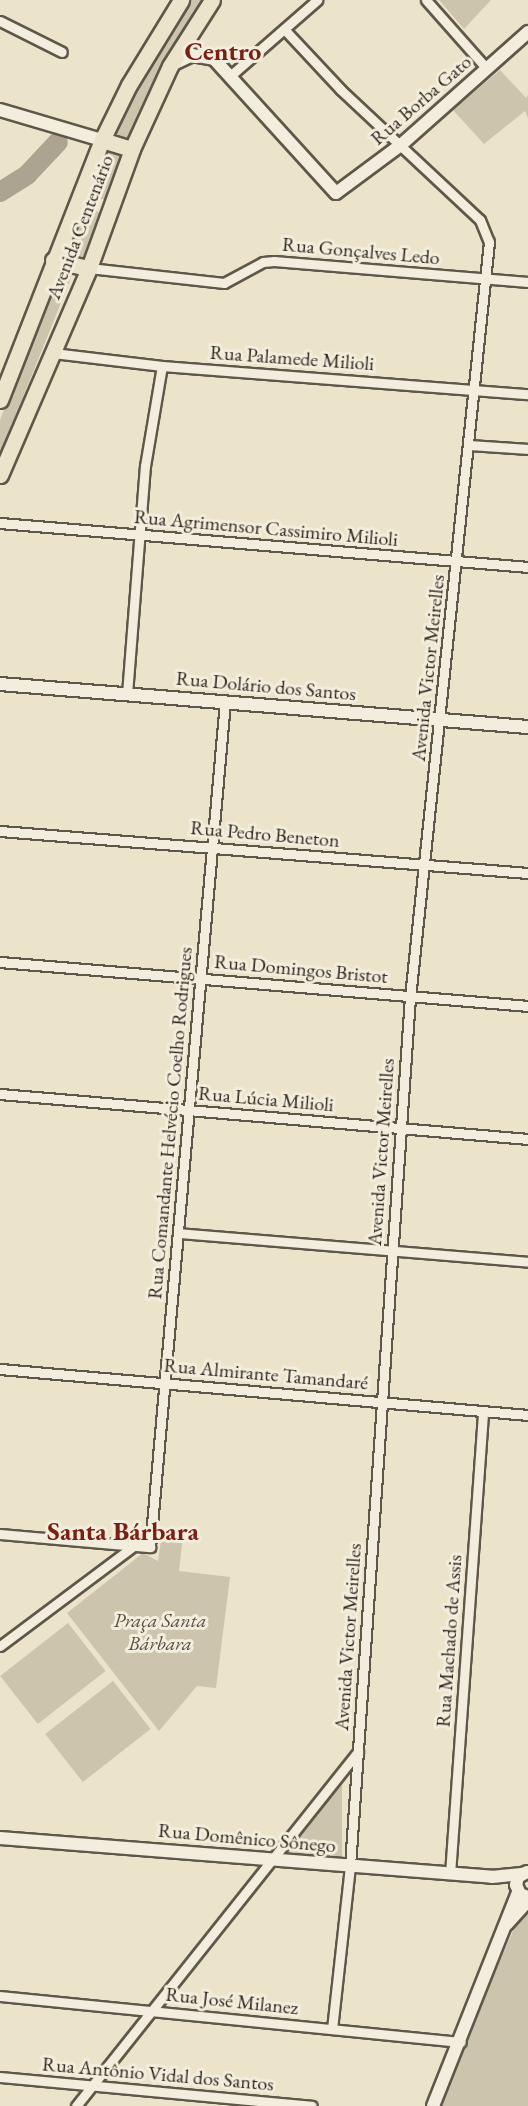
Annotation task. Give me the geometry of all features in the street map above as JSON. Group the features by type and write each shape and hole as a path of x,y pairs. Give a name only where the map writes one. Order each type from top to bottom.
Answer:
{"main road":[{"name":"Avenida Centenário","path":"0,400 102,140 133,78 181,0"},
{"name":"Avenida Centenário","path":"0,475 89,268 132,149 170,66 212,0"},
{"path":"102,140 132,149"},
{"path":"53,260 89,268"}],"street":[{"path":"170,66 180,59 203,55 214,59 230,76 317,0"},
{"path":"426,0 487,69"},
{"path":"0,21 62,52"},
{"name":"Avenida Victor Meirelles","path":"284,29 341,90 402,144 487,230 487,279 410,996 399,1128 350,1866 332,2029"},
{"name":"Rua Borba Gato","path":"230,76 336,194 402,144 528,32"},
{"path":"0,110 102,140"},
{"name":"Rua Gonçalves Ledo","path":"89,268 217,283 274,261 528,282"},
{"name":"Rua Palamede Milioli","path":"53,353 162,366 528,394"},
{"path":"127,694 145,466 162,366"},
{"path":"470,445 528,449"},
{"name":"Rua Agrimensor Cassimiro Milioli","path":"0,523 457,563 528,567"},
{"name":"Rua Dolário dos Santos","path":"0,684 528,727"},
{"name":"Rua Comandante Helvécio Coelho Rodrigues","path":"135,1545 150,1547 225,702"},
{"name":"Rua Pedro Beneton","path":"0,831 528,873"},
{"name":"Rua Domingos Bristot","path":"0,962 528,1006"},
{"name":"Rua Lúcia Milioli","path":"0,1094 528,1139"},
{"path":"178,1233 528,1262"},
{"name":"Rua Almirante Tamandaré","path":"0,1369 528,1415"},
{"name":"Rua Machado de Assis","path":"450,1874 483,1411"},
{"path":"0,1534 135,1545"},
{"path":"0,1646 135,1545"},
{"path":"76,2106 358,1752"},
{"name":"Rua Domênico Sônego","path":"0,1838 492,1877 525,1873"},
{"path":"433,2106 461,2042 506,1925 523,1895 525,1873"},
{"name":"Rua Domênico Sônego","path":"492,1877 523,1895"},
{"name":"Rua José Milanez","path":"0,1996 461,2042"},
{"name":"Rua Antônio Vidal dos Santos","path":"0,2077 312,2106"}],"green space":[{"path":"186,0 208,0 130,139 114,133 152,55"},
{"path":"439,0 491,0 464,29"},
{"path":"500,70 526,98 528,95 528,118 525,111 484,144 453,110"},
{"path":"104,145 123,150 110,201 90,196"},
{"path":"82,206 101,213 84,258 66,251"},
{"path":"60,270 73,273 0,454 0,420"},
{"name":"Praça Santa Bárbara","path":"162,1533 183,1536 179,1571 230,1577 216,1688 197,1686 159,1731 67,1613 143,1553 158,1561"},
{"path":"68,1623 106,1671 38,1724 0,1676"},
{"path":"113,1681 151,1729 83,1782 45,1734"},
{"path":"342,1776 342,1859 282,1853"},
{"path":"528,1908 528,2106 436,2106 520,1915"}],"waterway":[{"path":"0,192 27,175 58,142"}],"district":[{"name":"Centro","path":"223,52"},
{"name":"Santa Bárbara","path":"123,1532"}]}
